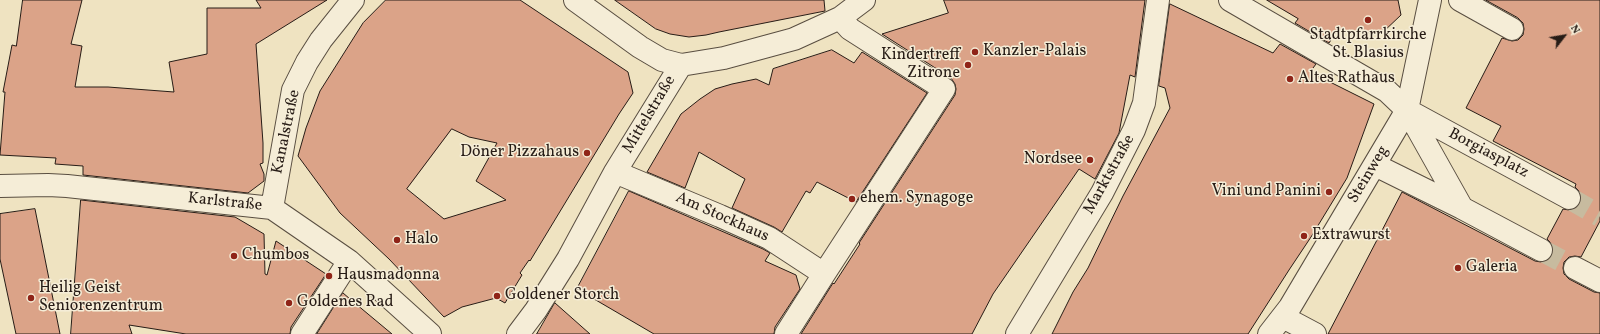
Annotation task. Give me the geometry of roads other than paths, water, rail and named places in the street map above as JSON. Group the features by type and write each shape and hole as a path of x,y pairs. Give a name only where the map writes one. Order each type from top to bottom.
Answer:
{"street":[{"name":"Kanalstraße","path":"272,208 293,90 307,62 321,40 353,0"},
{"path":"575,0 662,60 680,65"},
{"name":"Mittelstraße","path":"518,334 536,310 568,259 615,172 680,65 724,58 794,39 840,18 864,0"},
{"name":"Marktstraße","path":"1017,334 1102,193 1134,130 1144,103 1158,0"},
{"name":"Borgiasplatz","path":"1230,0 1387,91 1407,110 1462,208"},
{"name":"Steinweg","path":"1269,334 1283,317 1407,110 1430,0"},
{"path":"1460,0 1512,29"},
{"path":"786,334 944,89 850,29 840,18"},
{"name":"Borgiasplatz","path":"1407,110 1539,173 1569,198"},
{"path":"1375,165 1462,208 1541,250"},
{"name":"Am Stockhaus","path":"615,172 769,238 824,274"},
{"name":"Karlstraße","path":"0,186 67,186 272,208 349,261 430,334"},
{"path":"302,334 349,261"},
{"path":"1575,268 1600,281"},
{"path":"1283,317 1315,334"}],"tunnel":[{"path":"1569,198 1600,216"},
{"path":"1541,250 1575,268"}],"place":[{"name":"Stadtpfarrkirche St. Blasius","path":"1368,20"},
{"name":"Kanzler-Palais","path":"975,52"},
{"name":"Kindertreff Zitrone","path":"968,65"},
{"name":"Altes Rathaus","path":"1290,79"},
{"name":"Döner Pizzahaus","path":"587,153"},
{"name":"Nordsee","path":"1090,160"},
{"name":"Vini und Panini","path":"1329,192"},
{"name":"ehem. Synagoge","path":"852,199"},
{"name":"Extrawurst","path":"1304,236"},
{"name":"Halo","path":"397,240"},
{"name":"Chumbos","path":"234,256"},
{"name":"Galeria","path":"1458,268"},
{"name":"Hausmadonna","path":"329,276"},
{"name":"Goldener Storch","path":"497,296"},
{"name":"Heilig Geist Seniorenzentrum","path":"31,298"},
{"name":"Goldenes Rad","path":"289,303"}]}
